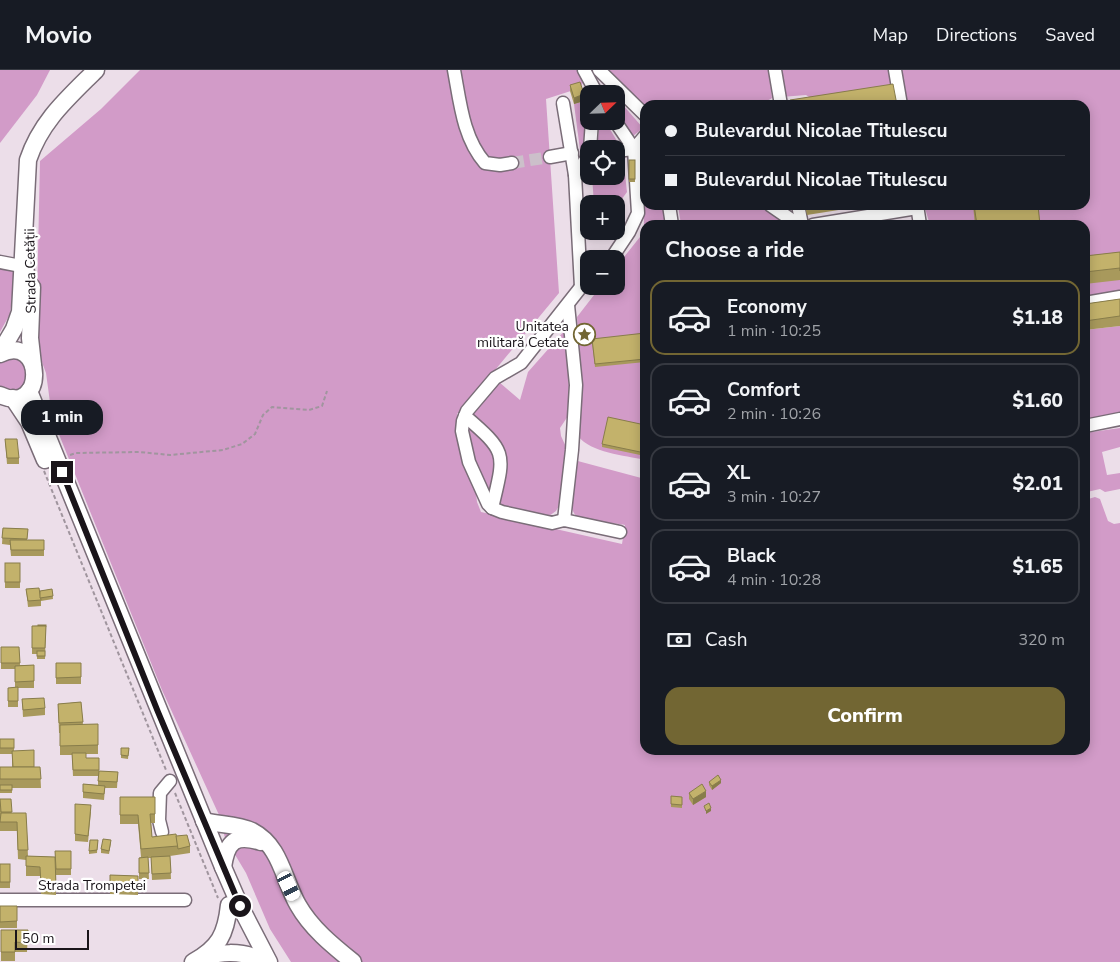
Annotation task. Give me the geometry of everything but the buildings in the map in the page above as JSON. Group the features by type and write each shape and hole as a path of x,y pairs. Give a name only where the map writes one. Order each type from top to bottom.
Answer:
{"main road":[{"name":"Strada Cetății","path":"0,354 14,329 20,312 26,176 30,154 43,127 96,70"},
{"name":"Strada Cetății","path":"26,176 32,259 30,338 35,376 33,384 28,391"},
{"name":"Strada Cetății","path":"0,354 10,351 21,353 33,365"},
{"path":"4,397 22,396 28,391 240,906 260,960"},
{"path":"4,397 29,422 229,912 260,960"},
{"path":"204,821 244,828 253,832 268,844 281,863 298,905 311,924 326,940 353,962"},
{"path":"223,867 227,849 236,840 244,838 268,844"},
{"path":"199,959 222,938 229,912"},
{"path":"199,959 230,952 246,954 260,960"}],"street":[{"path":"454,70 467,131 476,152 485,163 500,165 512,163"},
{"path":"584,70 592,85"},
{"path":"599,70 640,110"},
{"path":"775,70 777,100"},
{"path":"896,70 900,100"},
{"path":"563,103 575,175 582,250"},
{"path":"617,250 629,232 638,212 634,149 621,130"},
{"path":"625,150 634,149 640,142"},
{"path":"550,157 572,152"},
{"path":"575,175 580,168"},
{"path":"778,210 792,220"},
{"path":"842,220 900,210"},
{"path":"0,262 21,266 28,272 27,311 31,324"},
{"path":"580,290 521,364 495,378 467,411 462,431 469,462 488,504 492,508 552,523 564,520 620,532"},
{"path":"1090,302 1120,297"},
{"path":"564,520 572,450 576,385 568,305"},
{"path":"465,416 489,436 500,452 502,461 501,471 492,508"},
{"path":"1090,425 1120,419"},
{"path":"162,832 159,820 160,793 170,781"},
{"name":"Strada Trompetei","path":"0,900 185,900"}],"path":[{"path":"69,455 76,453 138,452 170,455 223,450 242,444 255,434 263,414 272,407 309,410 322,406 327,391"},
{"path":"41,464 190,833 229,912"}],"shaded area":[{"path":"0,70 50,70 37,95 0,143"},
{"path":"140,70 580,70 584,81 580,88 546,99 559,293 457,414 464,461 475,483 477,502 481,512 622,544 625,525 586,520 574,513 571,500 571,482 574,460 640,478 640,755 1090,755 1090,498 1095,497 1100,499 1108,521 1114,524 1120,523 1120,962 291,962 270,929 246,873 225,838 219,815 162,690 52,417 46,373 36,346 40,161 101,109"},
{"path":"606,70 769,70 772,98 768,100 640,100 640,104 625,89 625,85 621,85"},
{"path":"777,70 890,70 893,96 812,99 806,95 781,97"},
{"path":"899,70 1120,70 1120,294 1090,299 1090,220 928,220 926,210 1090,210 1090,100 904,100"},
{"path":"580,102 580,130 588,130 587,140 580,140 580,150 574,104"},
{"path":"625,107 640,125 640,130 633,136 625,124"},
{"path":"599,130 610,130 616,140 598,140"},
{"path":"625,174 627,192 625,195 593,195 593,185 625,185"},
{"path":"644,210 663,210 664,220 644,220"},
{"path":"679,210 766,210 781,220 680,220"},
{"path":"640,237 640,459 599,450 584,442 578,436 581,378 577,317 594,295 625,295 625,256"},
{"path":"16,265 10,314 0,332 0,266"},
{"path":"1120,326 1120,415 1090,422 1090,329"},
{"path":"566,329 569,387 568,416 560,428 561,436 567,449 561,502 556,511 549,516 496,506 499,443 471,412 499,382 520,400 528,372"},
{"path":"12,358 21,361 28,368 24,387 15,392 0,387 0,363"},
{"path":"466,421 498,457 491,502 470,453"},
{"path":"1120,428 1120,447 1102,452 1107,475 1120,473 1120,489 1105,492 1100,489 1090,491 1090,432"}],"tunnel":[{"path":"512,163 550,157"}],"place":[{"name":"Unitatea militară Cetate","path":"585,334"}],"route":[{"path":"62,472 158,712 240,906"}]}
